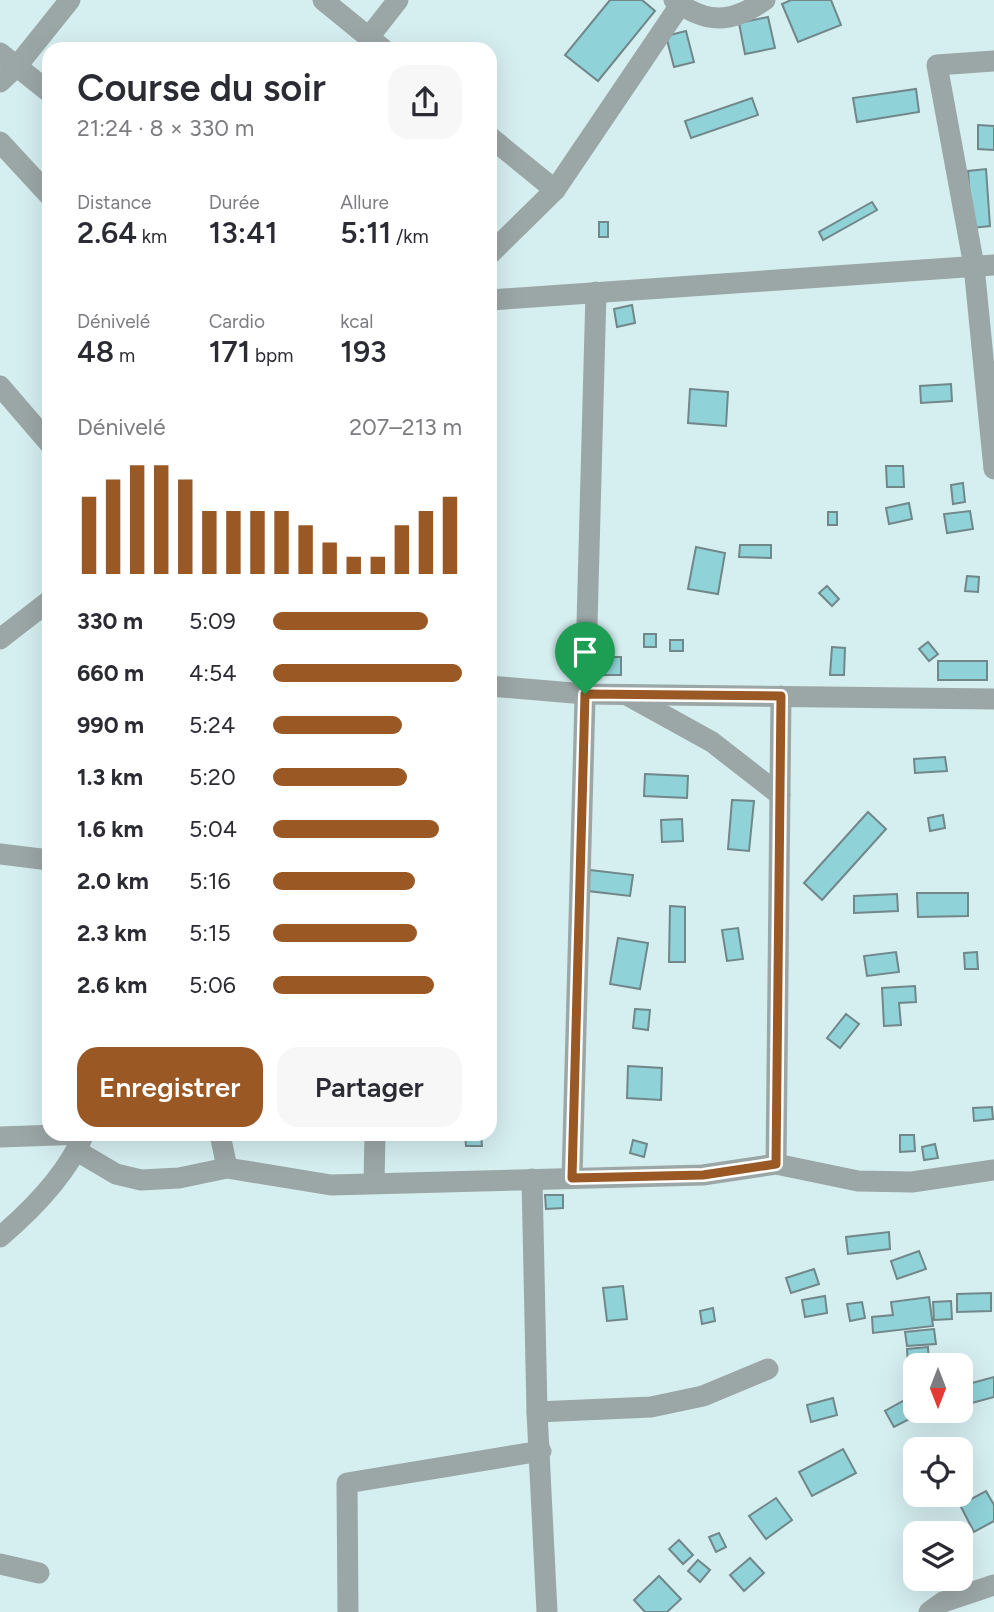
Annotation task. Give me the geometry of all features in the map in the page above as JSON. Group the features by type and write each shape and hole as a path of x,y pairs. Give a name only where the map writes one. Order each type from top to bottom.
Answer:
{"street":[{"path":"0,82 17,66 70,0"},
{"path":"323,0 375,42"},
{"path":"377,42 398,0"},
{"path":"497,247 555,190 677,3 714,20 746,14 765,0"},
{"path":"0,53 42,86"},
{"path":"994,61 937,65 984,266 994,469"},
{"path":"0,142 42,187"},
{"path":"497,143 555,190"},
{"path":"497,299 984,266"},
{"path":"572,1178 596,292"},
{"path":"0,386 42,435"},
{"path":"2,634 42,606"},
{"path":"497,686 585,694 994,699"},
{"path":"626,695 712,742 780,795"},
{"path":"776,1164 781,696"},
{"path":"0,854 42,859"},
{"path":"0,1137 42,1139"},
{"path":"0,1237 41,1198 80,1141"},
{"path":"82,1141 116,1174 141,1180 179,1178 228,1168 331,1185 703,1175 776,1164 858,1181 912,1182 994,1170"},
{"path":"222,1141 228,1168"},
{"path":"374,1183 375,1141"},
{"path":"532,1179 537,1412 547,1612"},
{"path":"537,1412 652,1408 703,1396 768,1369"},
{"path":"348,1612 347,1483 541,1451"},
{"path":"0,1564 39,1573"},
{"path":"929,1612 943,1602 994,1585"}],"building":[{"path":"610,0 642,0 655,11 598,81 565,55"},
{"path":"791,0 831,0 841,25 798,42 782,4"},
{"path":"768,17 775,48 745,54 739,23"},
{"path":"686,31 694,62 674,67 666,36"},
{"path":"916,89 919,112 857,122 853,98"},
{"path":"752,98 758,115 691,138 685,121"},
{"path":"978,125 994,126 994,150 978,149"},
{"path":"986,169 990,226 972,228 968,171"},
{"path":"872,202 877,210 823,240 819,232"},
{"path":"599,222 608,222 608,237 599,237"},
{"path":"632,305 635,323 617,327 614,309"},
{"path":"951,384 952,401 921,403 920,386"},
{"path":"690,389 728,392 726,426 688,423"},
{"path":"886,466 903,466 904,487 887,487"},
{"path":"963,483 965,502 953,504 951,485"},
{"path":"909,503 912,519 889,524 886,508"},
{"path":"970,511 973,529 947,533 944,514"},
{"path":"828,512 837,512 837,525 828,525"},
{"path":"740,545 771,545 771,558 739,557"},
{"path":"696,547 725,553 718,594 688,589"},
{"path":"967,576 979,577 978,592 965,591"},
{"path":"827,586 839,599 832,606 819,593"},
{"path":"644,634 656,634 656,647 644,647"},
{"path":"670,640 683,640 683,651 670,651"},
{"path":"928,642 938,654 929,661 919,649"},
{"path":"832,647 845,648 844,675 830,675"},
{"path":"602,657 621,657 621,675 602,675"},
{"path":"938,661 987,661 987,680 938,680"},
{"path":"945,757 947,771 915,773 914,759"},
{"path":"645,774 688,776 687,798 644,796"},
{"path":"732,800 754,801 749,851 728,849"},
{"path":"868,812 886,829 822,900 804,883"},
{"path":"943,815 945,828 930,831 928,818"},
{"path":"682,819 683,841 662,842 661,820"},
{"path":"590,870 633,875 630,896 588,891"},
{"path":"917,893 968,893 968,916 918,917"},
{"path":"897,894 898,911 854,913 854,896"},
{"path":"670,906 685,907 685,962 669,962"},
{"path":"738,928 743,959 727,961 722,930"},
{"path":"618,938 648,943 640,989 610,984"},
{"path":"896,952 899,972 867,976 864,956"},
{"path":"977,952 978,969 965,969 964,953"},
{"path":"915,986 916,1002 899,1003 901,1025 884,1026 882,988"},
{"path":"635,1009 650,1010 648,1030 633,1028"},
{"path":"846,1014 859,1024 840,1048 827,1038"},
{"path":"628,1066 662,1068 661,1100 627,1098"},
{"path":"992,1107 993,1119 974,1121 973,1108"},
{"path":"900,1135 914,1135 915,1151 900,1152"},
{"path":"633,1140 647,1144 644,1157 630,1153"},
{"path":"466,1141 482,1141 482,1146 466,1146"},
{"path":"935,1144 938,1158 924,1160 922,1147"},
{"path":"545,1195 563,1195 563,1208 546,1209"},
{"path":"889,1232 890,1249 848,1254 846,1237"},
{"path":"919,1251 926,1269 897,1279 891,1261"},
{"path":"814,1269 819,1284 791,1293 786,1278"},
{"path":"623,1286 627,1319 607,1321 603,1288"},
{"path":"991,1293 991,1311 957,1312 957,1294"},
{"path":"825,1296 827,1313 805,1317 802,1300"},
{"path":"929,1297 933,1326 873,1333 872,1317 893,1315 891,1302"},
{"path":"951,1301 952,1319 934,1320 933,1302"},
{"path":"862,1302 865,1318 850,1321 847,1304"},
{"path":"713,1308 715,1321 702,1324 700,1311"},
{"path":"934,1329 936,1344 907,1346 905,1332"},
{"path":"928,1347 928,1353 907,1353 907,1349"},
{"path":"994,1377 994,1397 973,1403 973,1383"},
{"path":"833,1398 837,1415 811,1422 807,1405"},
{"path":"903,1401 903,1422 894,1427 885,1411"},
{"path":"843,1449 856,1473 812,1496 799,1472"},
{"path":"986,1491 994,1505 994,1521 974,1532 973,1521 968,1521 961,1507 973,1507 973,1498"},
{"path":"776,1498 792,1520 766,1539 749,1516"},
{"path":"719,1533 726,1547 716,1552 709,1537"},
{"path":"679,1540 693,1555 683,1564 669,1549"},
{"path":"750,1558 764,1573 744,1591 730,1575"},
{"path":"698,1560 710,1570 700,1582 688,1571"},
{"path":"659,1576 681,1599 667,1612 645,1612 634,1600"}],"route":[{"path":"585,694 781,696 776,1164 703,1175 572,1178 585,694"}]}
